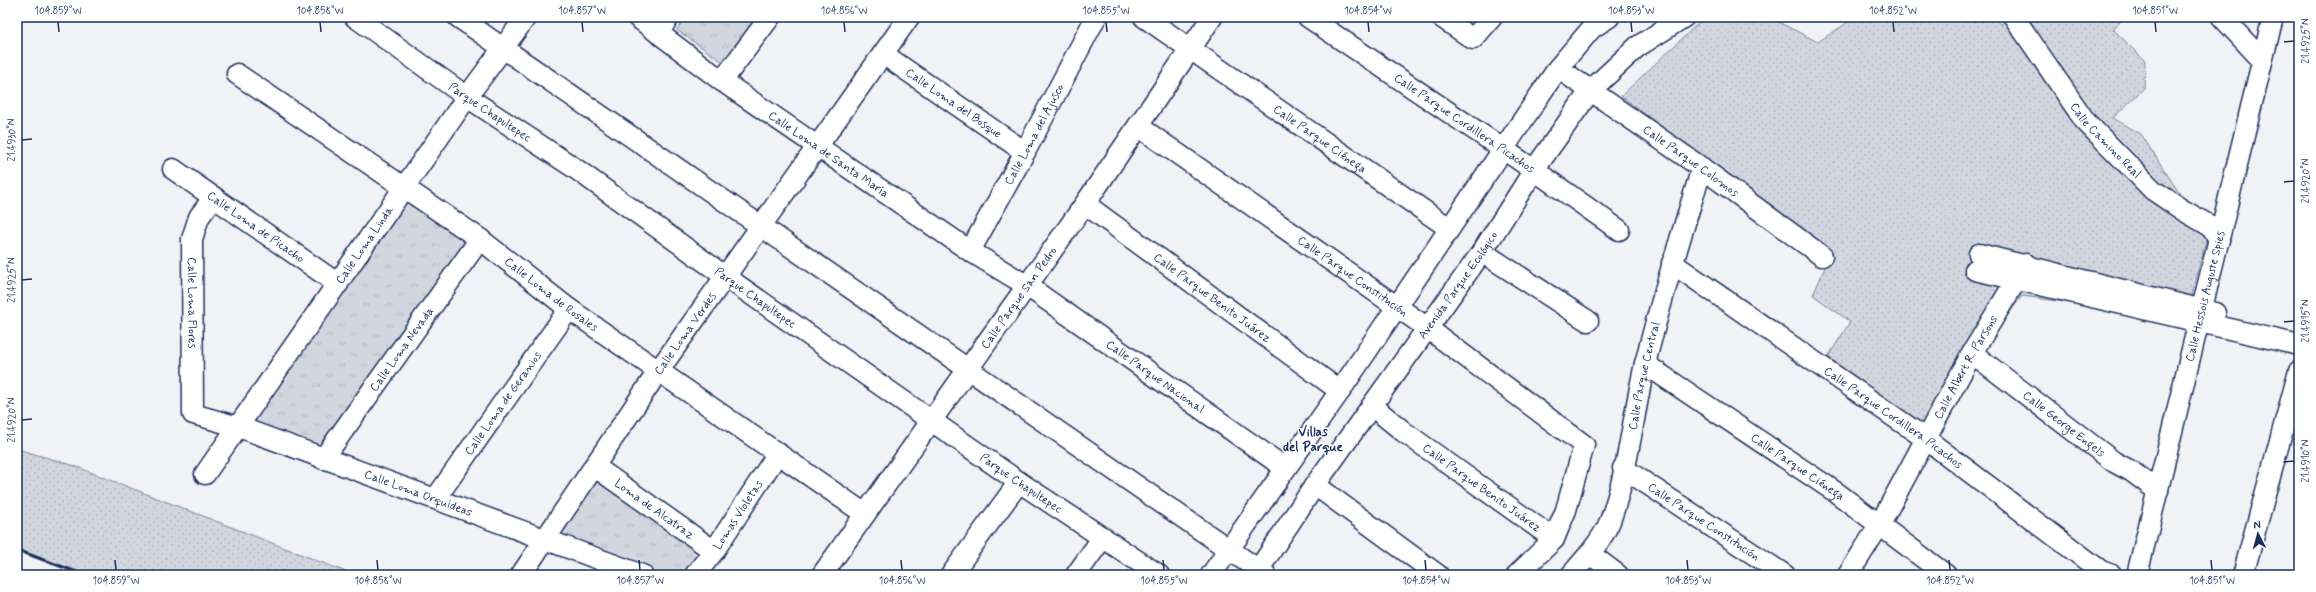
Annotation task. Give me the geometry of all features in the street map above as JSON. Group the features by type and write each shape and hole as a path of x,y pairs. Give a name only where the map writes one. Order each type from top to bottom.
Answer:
{"street":[{"name":"Parque Chapultepec","path":"355,17 467,97 576,169 726,277 931,421 1019,482 1159,575"},
{"path":"458,17 1260,573"},
{"name":"Calle Loma Linda","path":"205,474 239,428 467,97 526,17"},
{"name":"Calle Loma de Santa María","path":"637,17 664,25 722,81 970,251 1026,285"},
{"path":"722,81 770,17"},
{"name":"Calle Loma Verdes","path":"520,575 546,540 659,370 818,148 909,17"},
{"name":"Calle Loma del Ajusco","path":"970,251 1025,152 1096,17"},
{"name":"Calle Parque Ciénega","path":"1144,17 1448,228"},
{"name":"Calle Parque San Pedro","path":"822,575 966,369 1085,204 1192,49 1212,17"},
{"name":"Calle Parque Cordillera Picachos","path":"1308,17 1502,148 1619,230"},
{"path":"1441,17 1473,38 1492,17"},
{"path":"1211,575 1397,308 1448,228 1558,68 1592,28 1610,17"},
{"name":"Avenida Parque Ecológico","path":"1260,573 1315,485 1372,406 1426,327 1482,252 1534,170 1590,92 1637,47 1684,17"},
{"name":"Calle Camino Real","path":"2014,17 2085,121 2153,190 2181,209 2212,227 2218,240"},
{"path":"2222,17 2262,60"},
{"name":"Calle Hessois Auguste Spies","path":"2137,575 2273,17"},
{"name":"Calle Loma del Bosque","path":"883,54 1025,152"},
{"name":"Calle Parque Colomos","path":"1558,68 1590,92 1702,168 1822,256"},
{"name":"Calle Loma de Rosales","path":"237,74 480,240 569,309 865,514"},
{"name":"Calle Parque Constitución","path":"1138,126 1426,327 1584,445 1566,510 1554,539"},
{"name":"Calle Parque Central","path":"1571,575 1590,554 1609,522 1623,468 1645,364 1672,263 1702,168"},
{"name":"Calle Loma de Picacho","path":"173,169 338,284"},
{"name":"Calle Loma Flores","path":"193,414 192,239 199,217 214,197"},
{"name":"Calle Parque Benito Juárez","path":"1085,204 1340,391"},
{"name":"Calle Loma Nevada","path":"323,459 480,240"},
{"path":"1482,252 1588,321"},
{"path":"1977,262 2200,316 2299,337"},
{"name":"Calle Parque Cordillera Picachos","path":"1672,263 1926,439 2101,571 2112,575"},
{"name":"Calle Albert R. Parsons","path":"1848,575 1880,524 1972,353 2021,272"},
{"name":"Calle Parque Nacional","path":"1026,285 1285,468"},
{"name":"Calle Loma de Geranios","path":"436,498 569,309"},
{"path":"2200,316 2299,345"},
{"name":"Calle George Engels","path":"1972,353 2108,458 2158,491"},
{"name":"Calle Parque Ciénega","path":"1645,364 1880,524 1946,575"},
{"path":"2243,575 2299,371"},
{"name":"Calle Parque Benito Juárez","path":"1372,406 1404,432 1554,539"},
{"name":"Calle Loma Orquídeas","path":"193,414 239,428 436,498 642,575"},
{"name":"Lomas Violetas","path":"696,575 714,551 778,453"},
{"name":"Loma de Alcatraz","path":"594,466 714,551"},
{"name":"Calle Parque Constitución","path":"1623,468 1785,575"},
{"path":"951,575 1019,482"},
{"path":"1315,485 1438,575"},
{"path":"1076,575 1103,537"},
{"path":"1517,575 1554,539"},
{"path":"1590,554 1618,575"}],"green space":[{"path":"685,17 761,17 727,65 677,30"},
{"path":"1705,17 1777,17 1778,22 1818,42 1856,17 1924,21 1926,17 1993,17 2001,25 2006,17 2125,17 2113,29 2145,61 2144,88 2113,118 2141,134 2207,236 2186,319 2022,296 1924,427 1828,357 1850,322 1813,295 1830,256 1621,96"},
{"path":"405,192 476,243 323,458 241,427"},
{"path":"17,449 72,465 354,575 89,575 17,549"},
{"path":"601,475 705,549 687,575 660,575 559,536"}],"railway":[{"path":"17,550 84,575"}],"district":[{"name":"Villas del Parque","path":"1313,438"}]}
